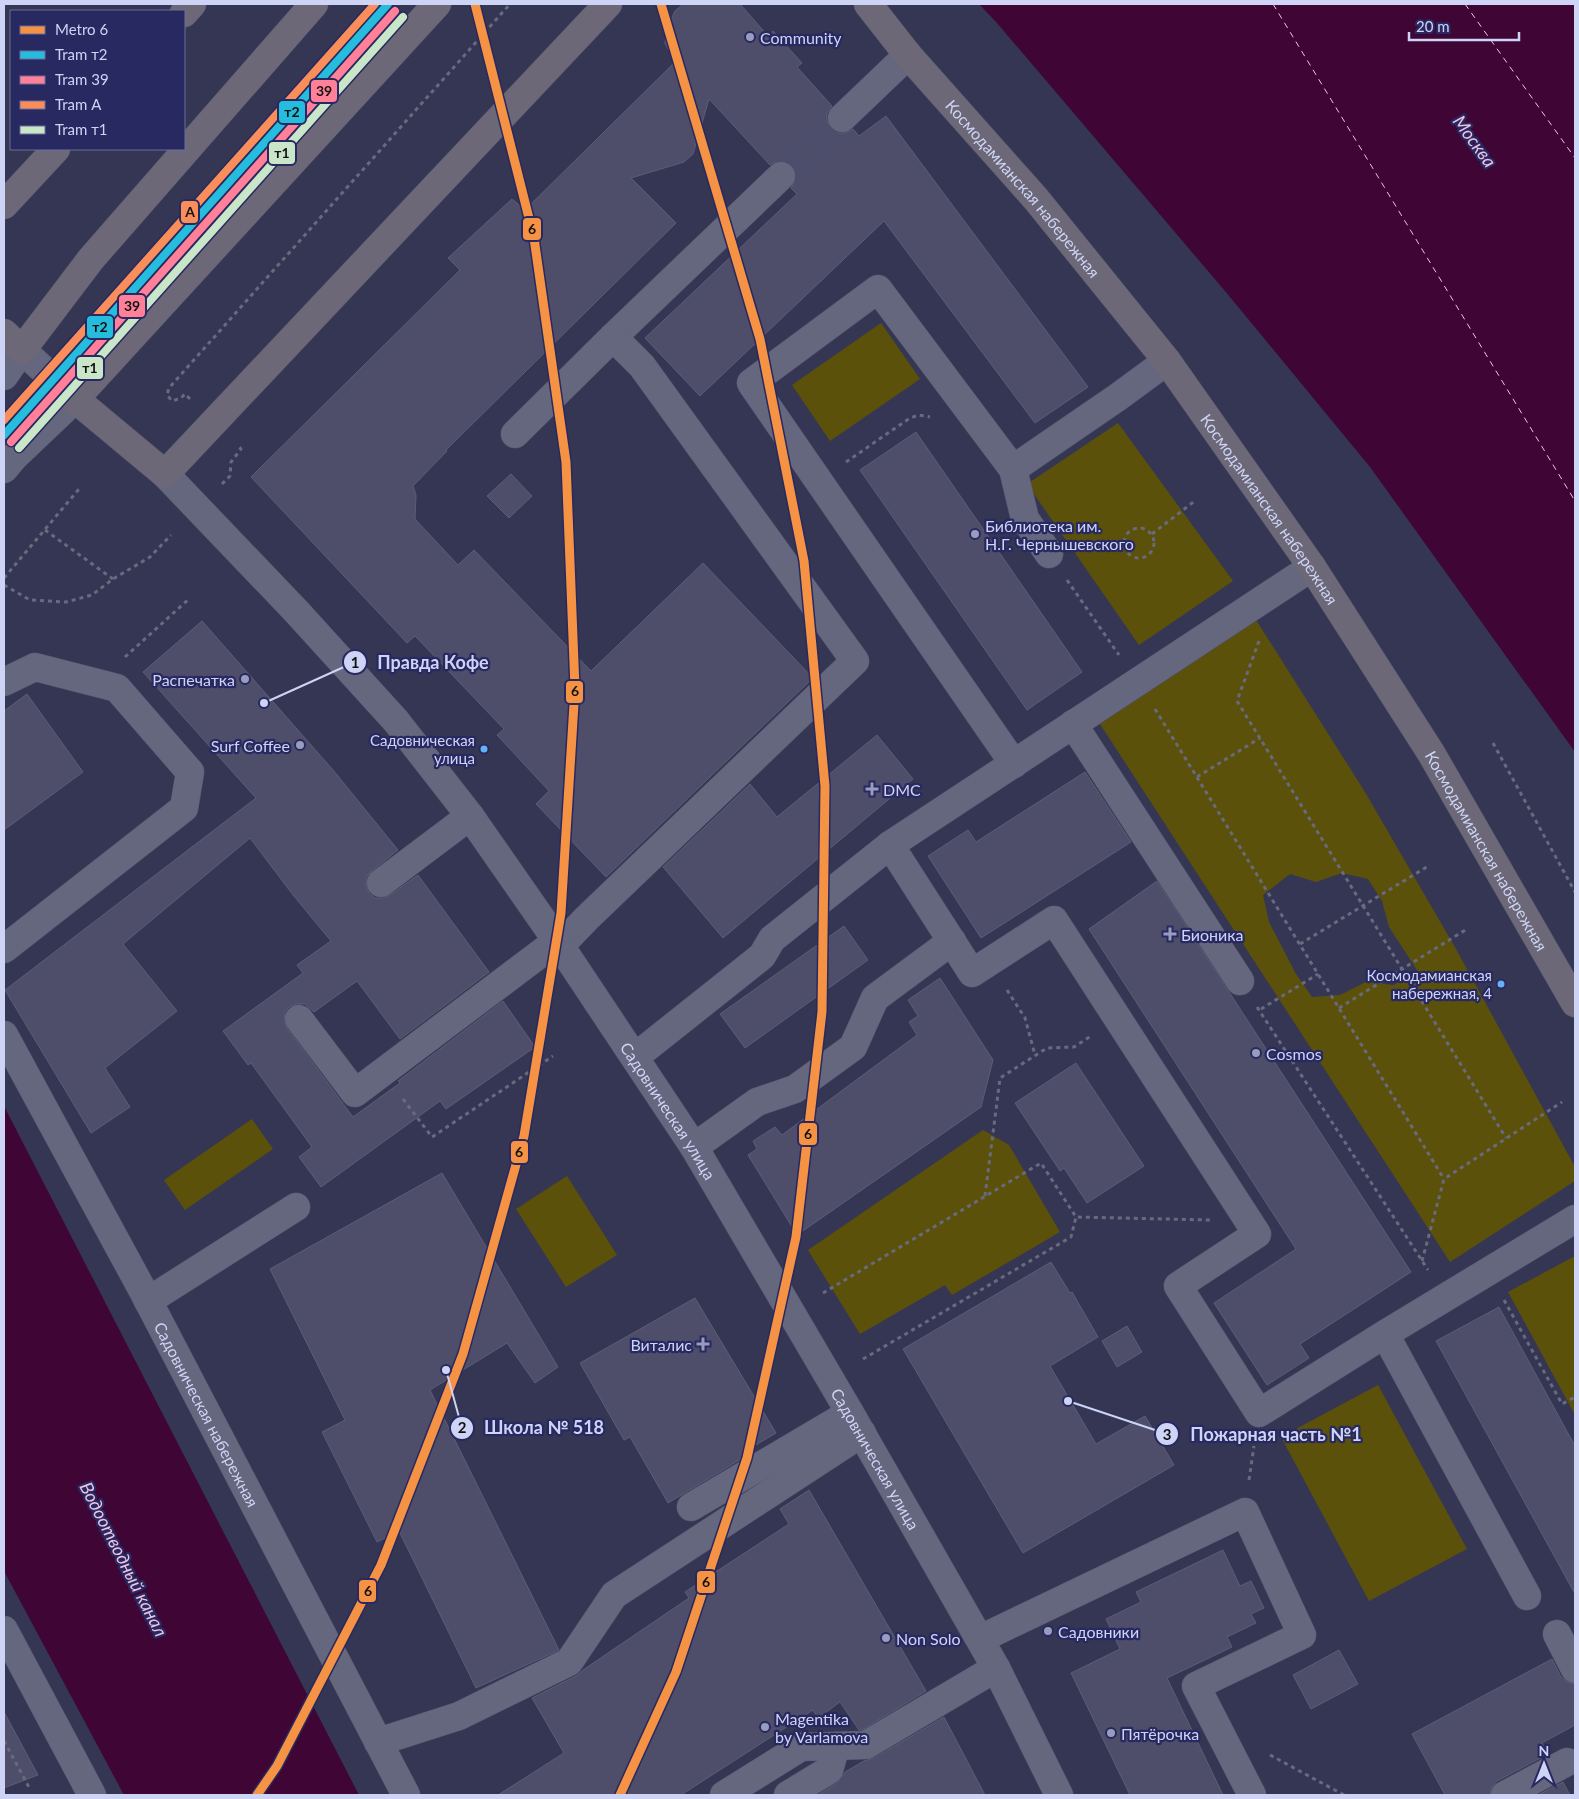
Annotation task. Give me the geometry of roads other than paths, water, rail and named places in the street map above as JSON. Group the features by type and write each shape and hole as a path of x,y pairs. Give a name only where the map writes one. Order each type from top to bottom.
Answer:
{"main road":[{"path":"13,341 91,259 314,4"},
{"path":"75,399 436,4"},
{"path":"165,474 608,4"},
{"name":"Космодамианская набережная","path":"853,4 908,55"},
{"name":"Космодамианская набережная","path":"868,4 908,55 1036,199 1167,361 1312,567 1443,771 1575,1003"},
{"path":"4,205 55,150"},
{"name":"Садовническая улица","path":"75,399 165,474"}],"street":[{"path":"842,118 908,55"},
{"path":"515,434 781,176"},
{"path":"1014,764 751,383 878,289 1013,469 1025,519 1049,554"},
{"path":"299,1019 355,1093 558,944 855,661 642,366 613,337"},
{"path":"4,376 13,341"},
{"name":"Садовническая улица","path":"13,341 75,399"},
{"path":"1013,469 1167,361"},
{"path":"4,468 75,399"},
{"name":"Садовническая улица","path":"165,474 296,611 396,721 470,816 635,1057 694,1148 856,1423 996,1668 1059,1795"},
{"path":"635,1057 762,956 772,939 890,846 1312,567"},
{"path":"4,682 35,667 118,688 190,772 184,808 4,949"},
{"path":"1073,724 1240,981"},
{"path":"381,883 470,816"},
{"path":"890,846 972,973 1054,920 1257,1234 1178,1286 1259,1413 1575,1219"},
{"path":"694,1148 757,1102 795,1089 853,1047 875,998 952,941"},
{"name":"Садовническая набережная","path":"4,1035 148,1302 406,1795"},
{"path":"148,1302 296,1207"},
{"path":"1385,1334 1527,1596"},
{"path":"691,1507 856,1423"},
{"path":"378,1742 460,1716 570,1662 614,1595 856,1423"},
{"path":"980,1640 1245,1512 1302,1635 1196,1686 1252,1795"},
{"path":"4,1630 87,1794"},
{"path":"1557,1634 1575,1669"},
{"path":"724,1795 801,1747 866,1745 996,1668"},
{"path":"788,1795 829,1770 836,1746"},
{"path":"1505,1795 1567,1762"}],"water":[{"name":"Москва","path":"979,4 1575,4 1575,752 1370,467 1225,291"},
{"name":"Водоотводный канал","path":"4,1106 359,1795 124,1795 4,1571"}],"tunnel":[{"path":"781,176 842,118"}],"metro line":[{"name":"6","path":"257,1795 277,1766 381,1565 463,1354 524,1136 561,913 575,688 566,462 534,238 475,4"},
{"name":"6","path":"620,1795 676,1672 747,1458 796,1237 822,1012 825,786 804,561 760,339 661,4"}],"tram line":[{"name":"А","path":"4,420 375,4"},
{"name":"т2","path":"4,435 388,4"},
{"name":"39","path":"11,442 395,11"},
{"name":"т1","path":"19,448 403,17"}],"place":[{"name":"Community","path":"750,37"},
{"name":"Библиотека им. Н.Г. Чернышевского","path":"975,534"},
{"name":"Распечатка","path":"245,679"},
{"name":"Правда Кофе","path":"264,703"},
{"name":"Surf Coffee","path":"300,745"},
{"name":"Садовническая улица","path":"484,749"},
{"name":"DMC","path":"872,789"},
{"name":"Бионика","path":"1170,934"},
{"name":"Космодамианская набережная, 4","path":"1501,984"},
{"name":"Cosmos","path":"1256,1053"},
{"name":"Виталис","path":"703,1344"},
{"name":"Школа № 518","path":"446,1370"},
{"name":"Пожарная часть №1","path":"1068,1401"},
{"name":"Садовники","path":"1048,1631"},
{"name":"Non Solo","path":"886,1638"},
{"name":"Magentika by Varlamova","path":"765,1727"},
{"name":"Пятёрочка","path":"1111,1733"}]}
